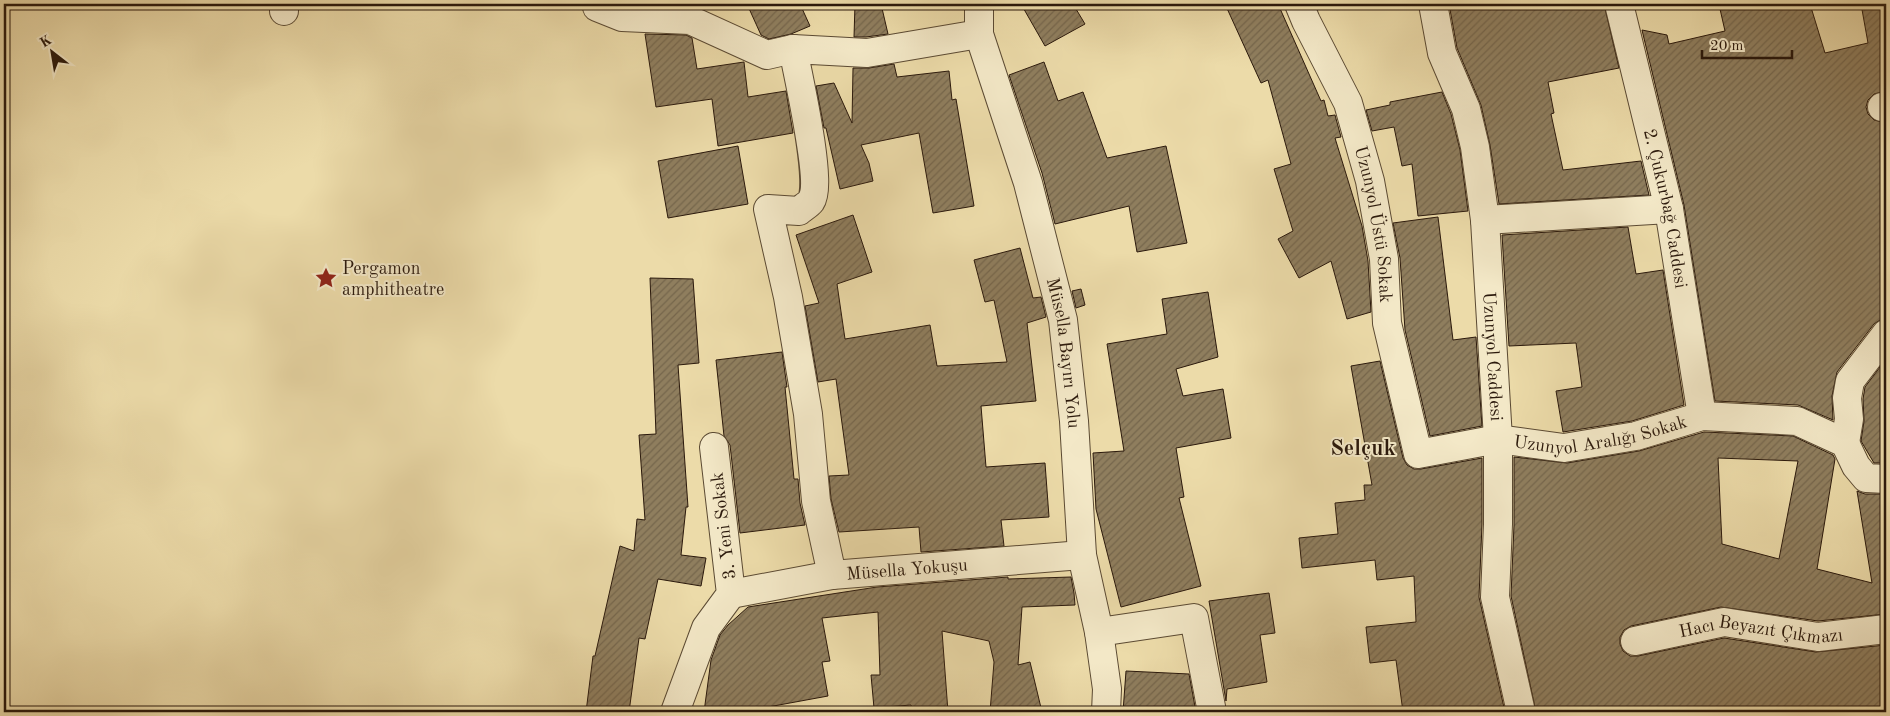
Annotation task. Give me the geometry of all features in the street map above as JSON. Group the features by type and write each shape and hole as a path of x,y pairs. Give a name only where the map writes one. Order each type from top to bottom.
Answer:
{"street":[{"name":"Müsella Bayırı Yolu","path":"979,4 979,34 1028,183 1063,320 1074,422 1082,555 1099,632 1107,689 1106,712"},
{"name":"Uzunyol Üstü Sokak","path":"1299,4 1348,103 1370,182 1384,259 1387,323 1418,454"},
{"name":"Uzunyol Caddesi","path":"1434,4 1442,53 1466,109 1476,147 1485,220 1498,439 1498,524 1495,597 1521,712"},
{"name":"2. Çukurbağ Caddesi","path":"1619,4 1669,209 1702,416"},
{"path":"596,5 622,17 690,20 767,55 793,49 867,53 979,34"},
{"path":"793,49 812,154 815,184 811,201 799,211 768,209 788,297 808,414 816,501 832,576"},
{"path":"1485,220 1669,209"},
{"path":"1886,334 1850,381 1847,398 1849,420 1845,443 1856,466 1866,478 1886,479"},
{"name":"Uzunyol Aralığı Sokak","path":"1418,454 1498,439 1564,448 1636,436 1702,416 1797,421 1845,443"},
{"name":"3. Yeni Sokak","path":"675,712 706,628 731,594 714,447"},
{"name":"Müsella Yokuşu","path":"731,594 832,576 1082,555"},
{"path":"1099,632 1194,618 1212,712"},
{"name":"Hacı Beyazıt Çıkmazı","path":"1635,641 1724,622 1818,637 1886,628"}],"building":[{"path":"747,4 800,4 810,26 791,34 769,39 761,35"},
{"path":"855,4 881,4 888,34 854,37"},
{"path":"1021,4 1073,4 1085,24 1045,46"},
{"path":"1225,4 1278,4 1321,101 1324,100 1328,116 1335,115 1341,137 1335,138 1362,226 1368,261 1371,312 1347,319 1331,261 1299,278 1278,239 1293,231 1274,169 1291,164 1268,80 1261,83"},
{"path":"1449,4 1604,4 1619,68 1548,82 1554,113 1551,114 1563,170 1641,161 1649,195 1499,204 1490,145 1481,105 1457,48"},
{"path":"1744,4 1810,4 1825,53 1868,43 1861,4 1886,4 1886,91 1874,94 1868,100 1866,107 1868,114 1874,120 1886,123 1886,319 1874,324 1837,372 1832,396 1833,420 1798,405 1715,401 1684,205 1642,30 1667,35 1669,44 1725,31 1720,9"},
{"path":"645,34 686,35 692,38 697,69 744,62 748,97 786,91 793,133 718,146 712,99 656,107"},
{"path":"1044,62 1058,101 1083,92 1107,158 1166,146 1187,243 1137,252 1129,206 1055,224 1042,173 1009,75"},
{"path":"894,64 897,77 949,71 952,100 956,99 974,206 933,213 919,133 861,145 869,163 873,181 840,189 826,128 824,128 816,86 834,83 852,123 853,68 869,68"},
{"path":"1442,92 1451,114 1460,150 1468,211 1418,216 1412,164 1402,166 1394,127 1372,131 1366,110 1390,105 1390,102"},
{"path":"738,146 748,204 668,218 658,161"},
{"path":"853,215 872,272 837,284 845,339 930,325 937,366 1007,362 994,300 985,302 974,260 1020,248 1033,298 1041,297 1046,317 1027,323 1036,401 981,406 986,467 1045,463 1049,517 1001,520 1004,546 921,552 919,527 839,532 831,499 829,476 849,475 836,379 818,382 805,306 819,303 796,235"},
{"path":"1438,217 1453,340 1476,337 1482,426 1430,436 1405,330 1400,258 1393,223"},
{"path":"1628,227 1636,274 1663,270 1684,405 1632,421 1563,432 1556,391 1582,387 1576,343 1509,346 1502,235"},
{"path":"650,278 693,279 699,363 678,365 688,507 686,507 681,555 706,558 701,586 658,579 645,639 639,638 629,712 586,712 593,656 595,656 620,546 634,551 637,519 645,520 639,435 656,434"},
{"path":"1081,289 1085,305 1076,308 1072,291"},
{"path":"1208,292 1218,357 1176,369 1183,396 1223,389 1231,438 1176,448 1184,497 1179,498 1201,586 1121,607 1096,509 1093,453 1124,451 1107,344 1167,334 1162,299"},
{"path":"782,352 787,387 785,387 794,479 798,479 800,503 805,525 740,533 730,445 724,436 716,360"},
{"path":"1886,359 1886,463 1874,463 1861,441 1864,421 1863,399 1865,387"},
{"path":"1380,361 1403,458 1407,465 1414,469 1421,469 1482,458 1479,597 1505,712 1403,712 1396,660 1370,663 1366,627 1416,622 1414,576 1377,580 1375,560 1302,568 1299,538 1338,534 1335,503 1365,500 1364,485 1372,485 1351,366"},
{"path":"1704,432 1793,436 1833,455 1835,459 1817,569 1872,583 1857,491 1865,494 1886,494 1886,584 1880,585 1886,587 1886,614 1818,621 1721,607 1631,626 1624,630 1620,637 1620,644 1623,651 1630,656 1638,656 1724,638 1816,652 1886,645 1886,712 1536,712 1511,596 1514,457 1567,463 1639,451","holes":["1718,458 1798,461 1779,559 1722,544"]},
{"path":"1008,577 1008,579 1071,577 1075,605 1022,607 1018,665 1030,662 1042,712 990,712 994,662 989,641 942,631 948,712 912,712 911,705 874,708 871,675 880,675 878,612 822,618 830,661 822,662 828,696 768,707 769,712 704,712 711,660 720,635 748,607 877,587"},
{"path":"1269,593 1275,633 1260,635 1267,682 1227,689 1226,701 1209,601"},
{"path":"1126,671 1189,674 1196,712 1123,712"}],"place":[{"name":"Pergamon amphitheatre","path":"326,278"}],"district":[{"name":"Selçuk","path":"1363,447"}]}
